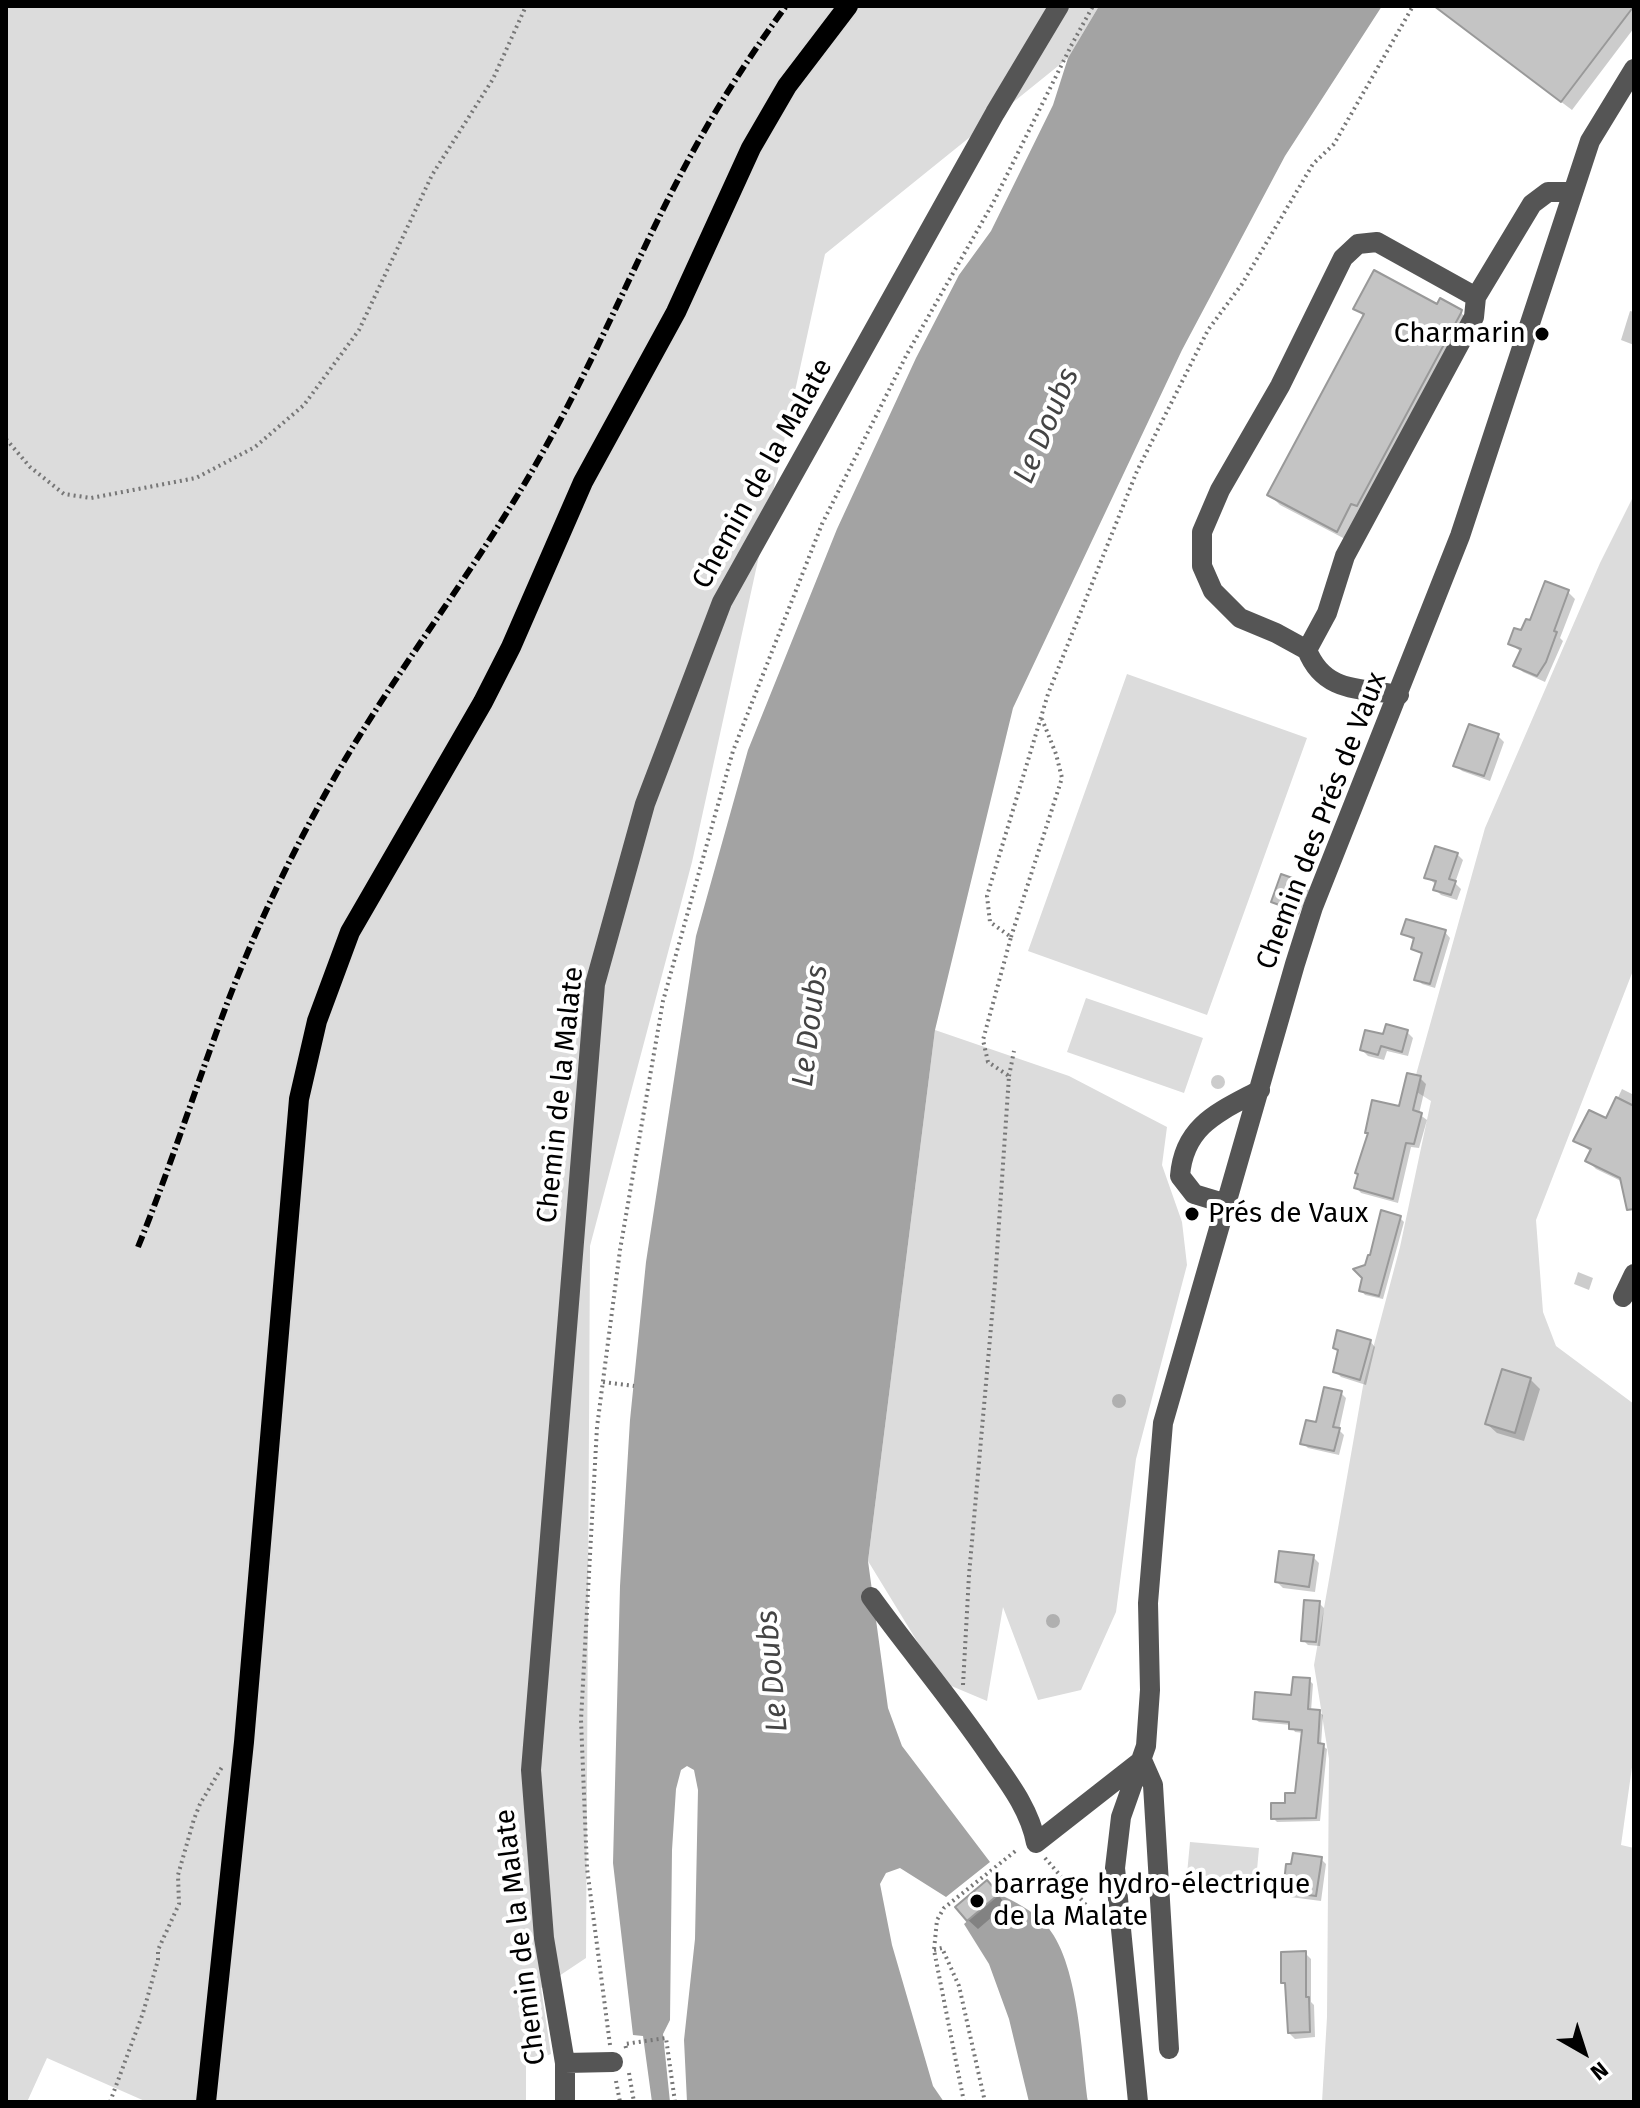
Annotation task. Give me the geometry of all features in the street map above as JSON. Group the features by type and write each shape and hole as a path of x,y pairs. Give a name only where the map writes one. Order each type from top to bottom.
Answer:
{"main road":[{"path":"206,2102 244,1742 299,1099 317,1021 350,932 483,702 511,647 583,482 676,312 751,148 787,86 848,6"}],"street":[{"name":"Chemin de la Malate","path":"565,2102 565,2063 544,1938 531,1770 595,984 645,804 722,602 995,113 1059,6"},
{"name":"Chemin des Prés de Vaux","path":"1138,2102 1115,1868 1121,1817 1146,1746 1150,1690 1148,1603 1163,1423 1313,907 1399,695 1486,463 1590,141 1634,69"},
{"path":"1307,650 1327,613 1345,556 1474,317 1476,297 1532,204 1548,192 1572,192"},
{"path":"1399,695 1334,684 1313,666 1307,650 1240,618 1213,591 1202,566 1202,532 1220,490 1280,386 1343,258 1358,244 1377,242 1476,297"},
{"path":"1227,1204 1194,1194 1180,1176 1182,1154 1193,1134 1211,1119 1260,1090"},
{"path":"1623,1297 1634,1274"},
{"path":"871,1597 905,1645 962,1714 1016,1793 1033,1826 1036,1843 1142,1760"},
{"name":"Chemin des Prés de Vaux","path":"1142,1760 1153,1785 1169,2049"},
{"path":"565,2063 623,2064"}],"path":[{"path":"6,439 30,467 64,494 91,498 196,478 255,447 304,405 359,330 432,175 493,79 526,6"},
{"path":"634,2102 623,2064 587,1868 581,1720 597,1427 620,1250 663,1001 733,751 822,524 907,354 993,203 1093,6"},
{"path":"1011,937 990,922 987,896 1041,717 1137,471 1208,330 1242,284 1313,164 1334,144 1413,6"},
{"path":"1009,1076 988,1062 983,1040 1011,937 1062,778 1041,717"},
{"path":"962,1714 969,1575 995,1282 1009,1076 1014,1051"},
{"path":"603,1382 634,1386"},
{"path":"110,2102 143,2013 158,1950 179,1904 178,1875 200,1804 232,1749 244,1742"},
{"path":"964,2102 934,1950 937,1920 944,1908 1021,1847 1036,1843 1045,1858 1122,1946"},
{"path":"934,1950 942,1948 959,1986 985,2102"},
{"path":"620,2102 625,2044 666,2038 675,2102"}],"shaded area":[{"path":"6,6 1099,6 1068,58 825,254 692,862 590,1246 586,1958 541,1988 551,2054 526,2064 526,2102 147,2102 47,2058 27,2102 6,2102"},
{"path":"1634,495 1634,968 1536,1220 1543,1312 1556,1346 1634,1404 1634,1753 1621,1845 1634,1848 1634,2102 1322,2102 1327,2017 1329,1759 1314,1665 1363,1386 1400,1247 1431,1101 1412,1089 1485,828 1600,563"},
{"path":"1127,674 1307,738 1207,1015 1028,951"},
{"path":"1086,998 1203,1038 1184,1093 1067,1052"},
{"path":"935,1030 1069,1076 1167,1127 1162,1165 1182,1222 1187,1265 1136,1459 1116,1612 1081,1690 1038,1700 1003,1607 987,1701 942,1682 868,1561"},
{"path":"1190,1842 1259,1848 1256,1881 1187,1874"}],"water":[{"name":"Le Doubs","path":"1099,6 1382,6 1285,156 1182,350 1013,708 935,1030 868,1561 888,1708 902,1746 990,1862 946,1897 900,1868 886,1873 880,1884 892,1945 933,2086 944,2102 687,2102 684,2040 695,1939 698,1790 694,1770 687,1766 681,1770 676,1789 672,1850 670,2020 663,2034 670,2102 652,2102 643,2036 633,2035 613,1863 620,1586 630,1420 646,1262 696,936 748,750 837,529 916,358 959,275 991,231 1053,105 1068,58"},
{"path":"999,1894 1029,1910 1045,1924 1065,1960 1077,2008 1088,2102 1029,2102 1009,2019 989,1964 964,1924"}],"building":[{"path":"1434,6 1634,6 1561,102"},
{"path":"1374,270 1437,304 1440,298 1462,310 1357,506 1351,504 1337,532 1267,495 1364,314 1353,309"},
{"path":"1545,581 1569,590 1546,662 1537,676 1513,666 1521,649 1508,644 1514,628 1521,630 1526,619 1530,620"},
{"path":"1469,724 1499,734 1484,776 1453,766"},
{"path":"1435,846 1458,853 1449,879 1456,881 1451,895 1433,890 1436,881 1424,878"},
{"path":"1281,874 1304,882 1293,910 1271,902"},
{"path":"1406,919 1446,930 1430,984 1414,980 1422,953 1411,949 1414,938 1401,934"},
{"path":"1386,1024 1408,1030 1402,1052 1381,1046 1378,1055 1360,1050 1365,1030 1383,1034"},
{"path":"1407,1073 1421,1076 1413,1110 1422,1113 1414,1144 1406,1143 1393,1199 1354,1188 1358,1174 1355,1173 1368,1133 1365,1133 1372,1100 1399,1106"},
{"path":"1616,1097 1634,1106 1634,1209 1627,1210 1620,1178 1585,1161 1591,1149 1573,1141 1589,1110 1606,1118"},
{"path":"1381,1210 1401,1216 1379,1296 1359,1291 1362,1278 1353,1269 1365,1265 1370,1255"},
{"path":"1337,1330 1371,1340 1360,1380 1333,1372 1338,1350 1333,1348"},
{"path":"1502,1369 1531,1378 1515,1433 1485,1424"},
{"path":"1324,1387 1342,1391 1333,1427 1340,1428 1334,1451 1300,1444 1306,1420 1316,1422"},
{"path":"1279,1551 1314,1555 1309,1587 1275,1582"},
{"path":"1304,1600 1320,1601 1316,1642 1301,1641"},
{"path":"1293,1677 1310,1678 1308,1709 1320,1710 1318,1743 1324,1744 1316,1818 1271,1819 1271,1803 1285,1803 1285,1793 1295,1793 1302,1730 1289,1729 1289,1722 1253,1719 1255,1692 1291,1695"},
{"path":"1293,1853 1322,1857 1316,1896 1283,1892 1286,1864 1291,1864"},
{"name":"barrage hydro-électrique de la Malate","path":"987,1880 999,1894 967,1921 955,1907"},
{"path":"1306,1951 1310,2032 1288,2033 1285,1983 1281,1983 1281,1952"}],"railway":[{"path":"138,1247 238,977 304,832 373,715 523,487 569,404 691,155 736,79 786,6"}],"place":[{"name":"Charmarin","path":"1542,334"},
{"name":"Prés de Vaux","path":"1192,1214"},
{"name":"barrage hydro-électrique de la Malate","path":"977,1901"}]}
